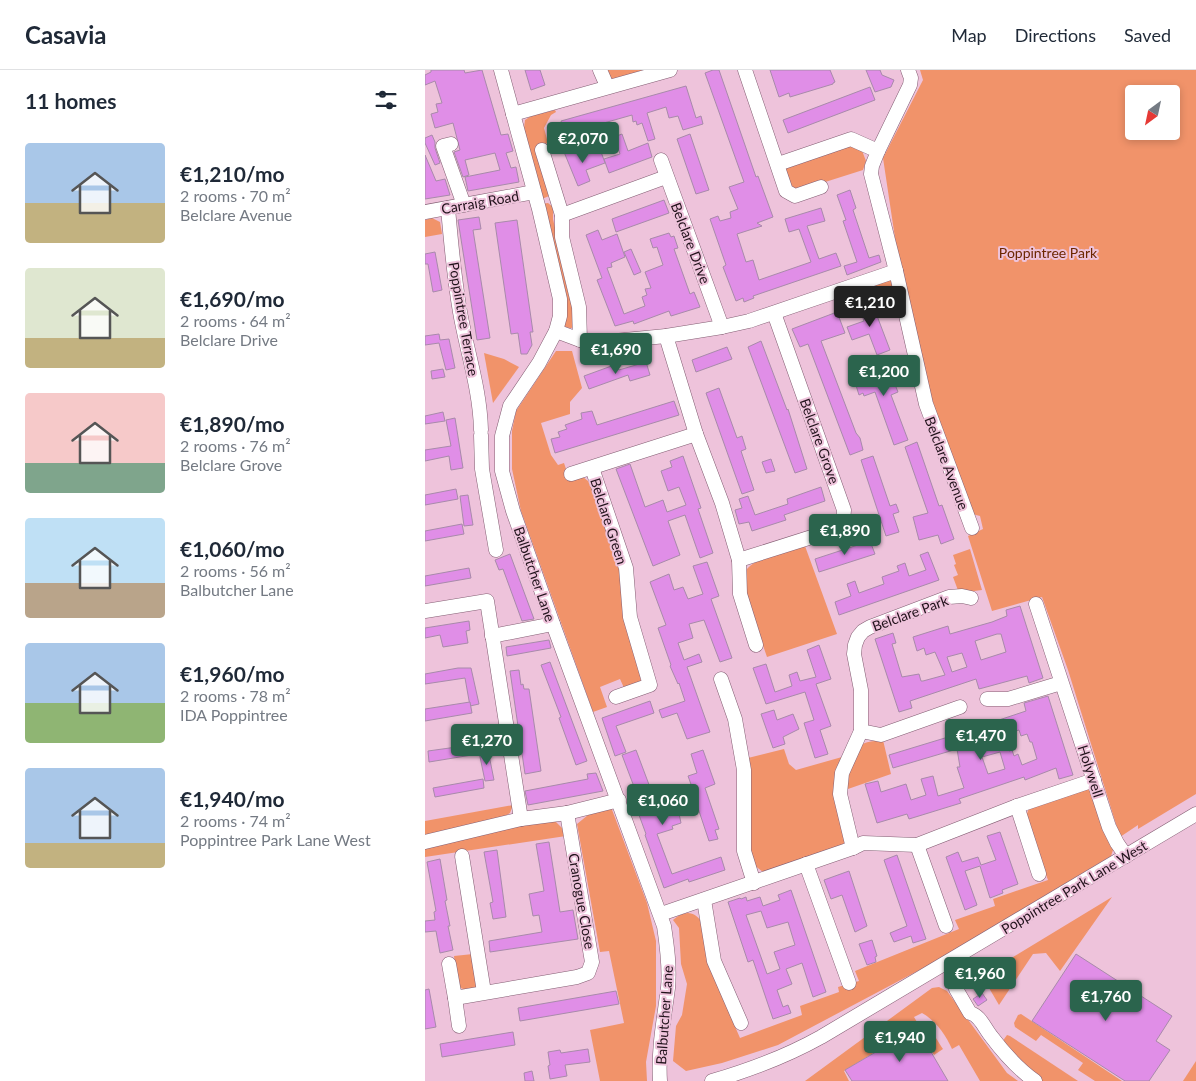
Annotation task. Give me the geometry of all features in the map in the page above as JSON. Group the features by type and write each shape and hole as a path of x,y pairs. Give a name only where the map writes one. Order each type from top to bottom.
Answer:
{"street":[{"name":"Balbutcher Lane","path":"501,70 534,192 560,299 560,316 556,331 539,363 510,406 502,436 502,471 513,511 553,624 661,914 668,963 668,988 662,1025 659,1064 660,1081"},
{"path":"600,70 607,86"},
{"path":"745,70 786,191 795,196 821,187"},
{"name":"Belclare Avenue","path":"908,70 911,81 878,151 871,174 896,271 925,404 928,427 972,528"},
{"path":"513,114 665,71"},
{"path":"778,164 851,139 878,151"},
{"path":"451,144 443,146 464,205"},
{"path":"542,150 562,215 565,252 579,307 580,340"},
{"name":"Belclare Drive","path":"661,160 722,327"},
{"path":"562,215 666,177"},
{"name":"Carraig Road","path":"425,212 534,192"},
{"name":"Poppintree Terrace","path":"447,208 460,313 480,406 482,468 496,550"},
{"path":"556,331 580,340 604,342 666,336 722,327 749,321 896,271"},
{"name":"Belclare Grove","path":"739,560 837,529 843,521 845,510 774,312"},
{"path":"666,336 696,434 723,506 739,560 740,594 756,645"},
{"name":"Belclare Green","path":"571,474 696,434"},
{"name":"Belclare Green","path":"591,468 625,568 630,617 650,685 616,698"},
{"path":"491,518 513,511"},
{"name":"Belclare Park","path":"853,848 840,794 842,773 861,731 861,690 854,654 858,637 863,630 949,597 962,596 971,598"},
{"path":"425,611 487,601 521,820"},
{"name":"Holywell","path":"1036,604 1109,827 1126,856"},
{"path":"492,636 553,624"},
{"path":"721,679 735,719 744,770 744,851 754,882"},
{"path":"987,698 1008,699 1061,683"},
{"path":"861,731 881,734 960,707"},
{"path":"661,914 863,843 917,845 1017,806 1094,780"},
{"path":"425,842 521,820 567,813 619,800"},
{"path":"1017,806 1039,874"},
{"name":"Cranogue Close","path":"455,998 577,977 588,973 592,962 567,813"},
{"name":"Poppintree Park Lane West","path":"712,1081 765,1064 799,1049 1196,814"},
{"path":"917,845 946,926"},
{"path":"463,856 484,992"},
{"path":"806,864 849,983"},
{"path":"704,900 714,960 741,1023"},
{"path":"449,964 459,1026"},
{"path":"945,964 957,982 956,989 971,1013 975,1014 1006,1053 1035,1081"}],"green space":[{"path":"599,70 662,70 604,88"},
{"name":"Poppintree Park","path":"920,70 1196,70 1196,794 1138,829 1138,825 1120,837 1068,670 1042,597 992,611 968,536 983,529 980,516 972,514 931,401 900,271 883,158 923,80"},
{"path":"555,110 556,112 551,115 544,128 548,143 535,147 549,196 542,199 524,128 525,120 531,116"},
{"path":"846,144 861,148 866,161 863,170 800,190 792,187 785,168"},
{"path":"548,203 553,207 553,219 576,320 575,327 572,328 562,325 541,204"},
{"path":"432,218 440,222 442,234 425,237 425,220"},
{"path":"894,272 900,295 872,304 871,299 841,310 834,293"},
{"path":"556,351 572,351 582,388 570,402 570,414 541,423 551,455 558,465 564,463 570,481 583,477 593,485 622,575 640,672 641,683 625,690 620,679 600,687 607,707 593,712 521,511 512,469 512,431 516,411"},
{"path":"484,353 504,359 519,367 493,403"},
{"path":"805,546 837,634 767,657 749,609 744,588 744,575 747,569 761,559"},
{"path":"970,549 982,590 959,593 953,577 958,575 953,555"},
{"path":"883,740 891,774 848,789 851,765 855,753 867,742"},
{"path":"784,749 789,764 796,770 842,757 845,842 840,847 763,872 754,865 748,836 748,758"},
{"path":"1088,786 1114,847 1111,856 927,966 778,1045 722,1063 686,1071 673,1061 676,1026 682,1015 687,984 681,964 679,928 673,920 681,914 693,914 703,924 708,964 740,1038 802,1015 800,1006 839,992 838,987 859,981 855,971 959,929 955,920 995,906 993,899 1048,880 1025,819 1029,808"},
{"path":"513,805 510,813 502,818 425,838 425,821"},
{"path":"611,807 647,903 656,941 656,1006 646,1062 647,1081 600,1081 590,1030 624,1023 609,951 600,952 577,824 588,815"},
{"path":"555,821 565,831 566,836 425,857 425,847 502,828"},
{"path":"1112,897 1060,971 1046,953 1033,954 999,1005 982,976"},
{"path":"473,954 478,984 475,988 466,990 458,987 454,956"},
{"path":"939,987 947,991 1007,1073 1018,1081 980,1081 959,1045 952,1049 940,1028 922,1013 914,1017 917,1022 922,1023 929,1029 943,1049 934,1055 916,1027 844,1071 849,1081 805,1081 932,988"},
{"path":"1021,1014 1122,1081 1095,1081 1078,1070 1083,1063 1041,1035 1036,1041 1015,1027 1014,1023 1018,1015"},
{"path":"1007,1035 1078,1081 1042,1081 1002,1042"},
{"path":"1196,1061 1196,1081 1183,1081"}],"building":[{"path":"431,70 464,70 465,73 482,70 501,135 508,134 513,151 506,153 511,168 516,167 519,182 468,191 465,177 500,170 495,153 465,160 469,175 463,177 454,152 460,150 453,123 435,128 431,114 438,112 436,104 442,103 435,81 425,85 425,75 431,72"},
{"path":"525,70 540,70 545,85 531,90"},
{"path":"719,70 756,177 758,176 773,217 757,223 762,226 737,234 746,262 753,260 759,280 811,262 799,229 789,232 785,219 821,208 825,221 807,226 819,259 836,253 841,266 753,296 754,298 744,302 743,298 736,301 723,267 726,265 710,219 718,216 720,221 731,218 730,212 738,209 729,187 744,182 705,73"},
{"path":"770,70 830,70 835,82 790,97 789,93 779,97"},
{"path":"866,70 880,70 882,75 894,80 891,87 875,92"},
{"path":"686,86 696,118 701,116 703,124 683,130 678,116 669,118 666,107 647,113 655,139 648,141 642,123 637,125 636,121 633,122 632,115 565,134 561,121"},
{"path":"870,87 875,100 788,133 783,120"},
{"path":"622,134 628,151 648,143 652,157 609,173 604,159 620,154 614,137"},
{"path":"690,134 709,190 696,194 677,139"},
{"path":"432,135 440,163 435,165 425,143 425,138"},
{"path":"577,147 580,156 600,149 605,163 586,170 590,181 578,186 564,152"},
{"path":"425,155 436,181 445,179 450,195 425,199"},
{"path":"850,190 856,208 853,210 869,258 879,255 881,262 847,275 844,266 857,262 843,221 846,220 837,195"},
{"path":"664,200 669,213 616,232 612,219"},
{"path":"479,217 481,229 473,230 490,338 477,340 458,220"},
{"path":"517,220 533,332 530,332 532,345 527,354 521,354 518,333 511,334 495,223"},
{"path":"598,230 602,240 617,234 625,257 611,263 612,267 607,268 624,314 645,306 642,297 647,295 645,289 651,288 645,272 663,265 657,247 653,248 650,239 669,233 671,237 674,236 678,248 674,249 690,294 694,292 700,307 671,316 669,311 634,324 633,321 615,326 597,280 602,278 586,235"},
{"path":"631,249 641,272 634,275 624,252"},
{"path":"435,252 442,290 433,292 428,264 425,264 425,254"},
{"path":"871,300 890,350 877,355 869,334 852,340 847,327 864,321 858,305"},
{"path":"837,312 845,333 821,341 856,433 860,438 863,450 850,455 808,344 800,347 792,329"},
{"path":"439,334 440,340 449,339 455,368 446,370 439,343 425,345 425,336"},
{"path":"761,341 788,409 807,469 795,473 748,347"},
{"path":"727,347 732,359 696,372 692,360"},
{"path":"884,357 898,392 891,395 908,440 894,445 875,392 864,396 863,393 859,395 854,379 876,372 872,362"},
{"path":"646,362 650,375 630,381 628,375 589,389 584,376 617,364 619,370"},
{"path":"443,369 445,377 432,379 431,371"},
{"path":"719,388 737,438 742,436 746,449 741,451 754,490 742,494 706,393"},
{"path":"674,401 679,415 555,453 551,439 560,437 558,432 567,429 565,425 582,419 581,413 592,411 597,425"},
{"path":"443,412 445,421 425,424 425,416"},
{"path":"455,418 463,468 451,470 449,456 425,461 425,450 451,446 446,420"},
{"path":"917,442 939,506 942,505 954,539 941,544 938,535 919,540 913,517 928,513 905,447"},
{"path":"683,456 701,508 698,509 713,553 700,558 685,515 668,521 680,555 653,566 616,469 630,464 645,507 663,500 667,512 686,505 679,487 668,491 661,471 672,467 670,461"},
{"path":"873,456 890,506 896,504 899,512 893,514 899,532 886,536 861,460"},
{"path":"771,459 775,471 766,473 762,462"},
{"path":"821,487 825,501 784,515 786,520 752,531 749,522 739,524 735,510 742,508 739,499 748,496 755,515 788,504 787,499"},
{"path":"456,489 458,499 425,505 425,495"},
{"path":"468,495 473,525 464,526 460,496"},
{"path":"462,524 464,534 425,541 425,531"},
{"path":"870,541 875,554 819,572 815,559"},
{"path":"928,552 939,580 839,615 835,602 851,596 847,584 855,581 859,593 884,584 882,577 899,571 897,566 905,563 909,576 926,570 920,555"},
{"path":"510,554 534,619 522,621 503,569 499,570 495,560"},
{"path":"707,562 719,596 711,599 732,658 720,662 704,620 689,624 693,638 678,643 684,660 699,654 702,662 687,667 710,732 687,739 677,713 662,718 659,710 685,701 679,683 670,666 658,628 666,625 650,582 669,574 674,590 683,587 688,599 703,594 693,566"},
{"path":"469,568 471,578 425,586 425,576"},
{"path":"1020,606 1043,678 1029,683 1027,676 979,689 976,679 910,701 912,708 899,712 875,639 893,633 896,643 892,644 902,677 919,674 921,681 923,681 945,675 935,652 926,655 924,648 917,651 913,637 948,626 950,634 992,622 1007,616 1006,610","holes":["1001,634 1006,652 981,660 975,641","962,653 967,667 952,672 947,657"]},
{"path":"469,621 470,630 466,631 468,643 443,647 440,635 425,638 425,628"},
{"path":"549,640 551,648 507,656 506,647"},
{"path":"819,645 831,679 816,684 831,726 820,730 828,754 815,758 804,723 814,720 805,692 766,704 753,668 766,664 775,692 792,686 789,675 797,672 800,681 816,677 807,650"},
{"path":"550,662 587,761 576,765 559,718 561,717 541,665"},
{"path":"458,668 471,668 479,704 470,706 465,678 425,684 425,674"},
{"path":"519,670 521,685 523,684 524,689 529,689 541,771 525,774 510,671"},
{"path":"1048,696 1073,775 1059,779 1056,768 1025,780 1024,777 959,799 961,803 909,819 907,814 877,823 865,784 878,781 881,792 906,784 911,800 926,795 921,779 933,776 938,796 964,788 957,767 960,767 957,749 893,768 889,755 991,724 1026,711 1024,703","holes":["1019,730 1021,736 1027,734 1030,742 1032,742 1037,759 1022,765 1018,754 1014,756 1012,750 1009,751 1003,735","1000,752 1005,769 988,774 982,757"]},
{"path":"650,701 654,713 616,726 626,752 615,756 602,718"},
{"path":"470,702 472,713 425,721 425,709"},
{"path":"774,710 777,720 793,714 799,729 783,737 785,744 773,748 761,714"},
{"path":"464,746 465,748 477,746 478,754 429,762 428,751"},
{"path":"488,750 494,780 485,781 479,752"},
{"path":"636,750 654,798 671,792 678,809 681,823 672,826 673,829 657,834 672,874 721,857 725,870 689,882 688,879 664,888 639,815 644,813 622,755"},
{"path":"703,750 715,784 705,788 719,829 715,830 718,839 709,841 688,776 697,773 691,754"},
{"path":"596,773 603,791 528,805 525,791 588,779 587,774"},
{"path":"483,779 484,788 435,797 433,788"},
{"path":"1000,832 1018,884 1002,890 1003,893 990,898 980,866 965,871 977,905 965,910 946,857 958,852 962,862 978,857 981,865 996,860 987,836"},
{"path":"549,842 560,912 573,910 578,939 490,952 489,941 542,932 539,915 533,916 529,894 544,891 536,844"},
{"path":"497,850 506,917 493,919 490,903 493,902 484,852"},
{"path":"897,855 926,939 913,943 911,936 894,942 890,933 907,926 884,860"},
{"path":"440,859 447,900 445,901 450,926 448,926 453,950 440,953 436,931 425,932 425,921 435,920 434,912 436,911 427,862"},
{"path":"849,871 867,926 855,932 842,895 831,899 824,880"},
{"path":"791,890 826,992 813,997 802,963 786,969 792,984 777,990 783,1007 788,1005 791,1013 773,1019 753,960 748,962 728,902 746,897 747,901 760,897 763,906 780,900 778,895","holes":["761,911 767,928 788,922 795,945 774,952 780,969 767,974 746,915"]},
{"path":"872,940 877,956 875,957 876,962 867,965 859,944"},
{"path":"1076,954 1172,1016 1156,1041 1170,1050 1149,1081 1125,1081 1032,1021"},
{"path":"429,989 436,1027 425,1029 425,990"},
{"path":"616,991 619,1004 520,1021 518,1008"},
{"path":"982,993 987,1000 978,1006 973,999"},
{"path":"917,1028 948,1081 852,1081 845,1070"},
{"path":"513,1032 515,1045 442,1057 440,1044"},
{"path":"588,1049 590,1062 565,1065 567,1076 550,1079 548,1052 560,1050 561,1053"},
{"path":"532,1071 534,1081 525,1081 524,1073"}]}
